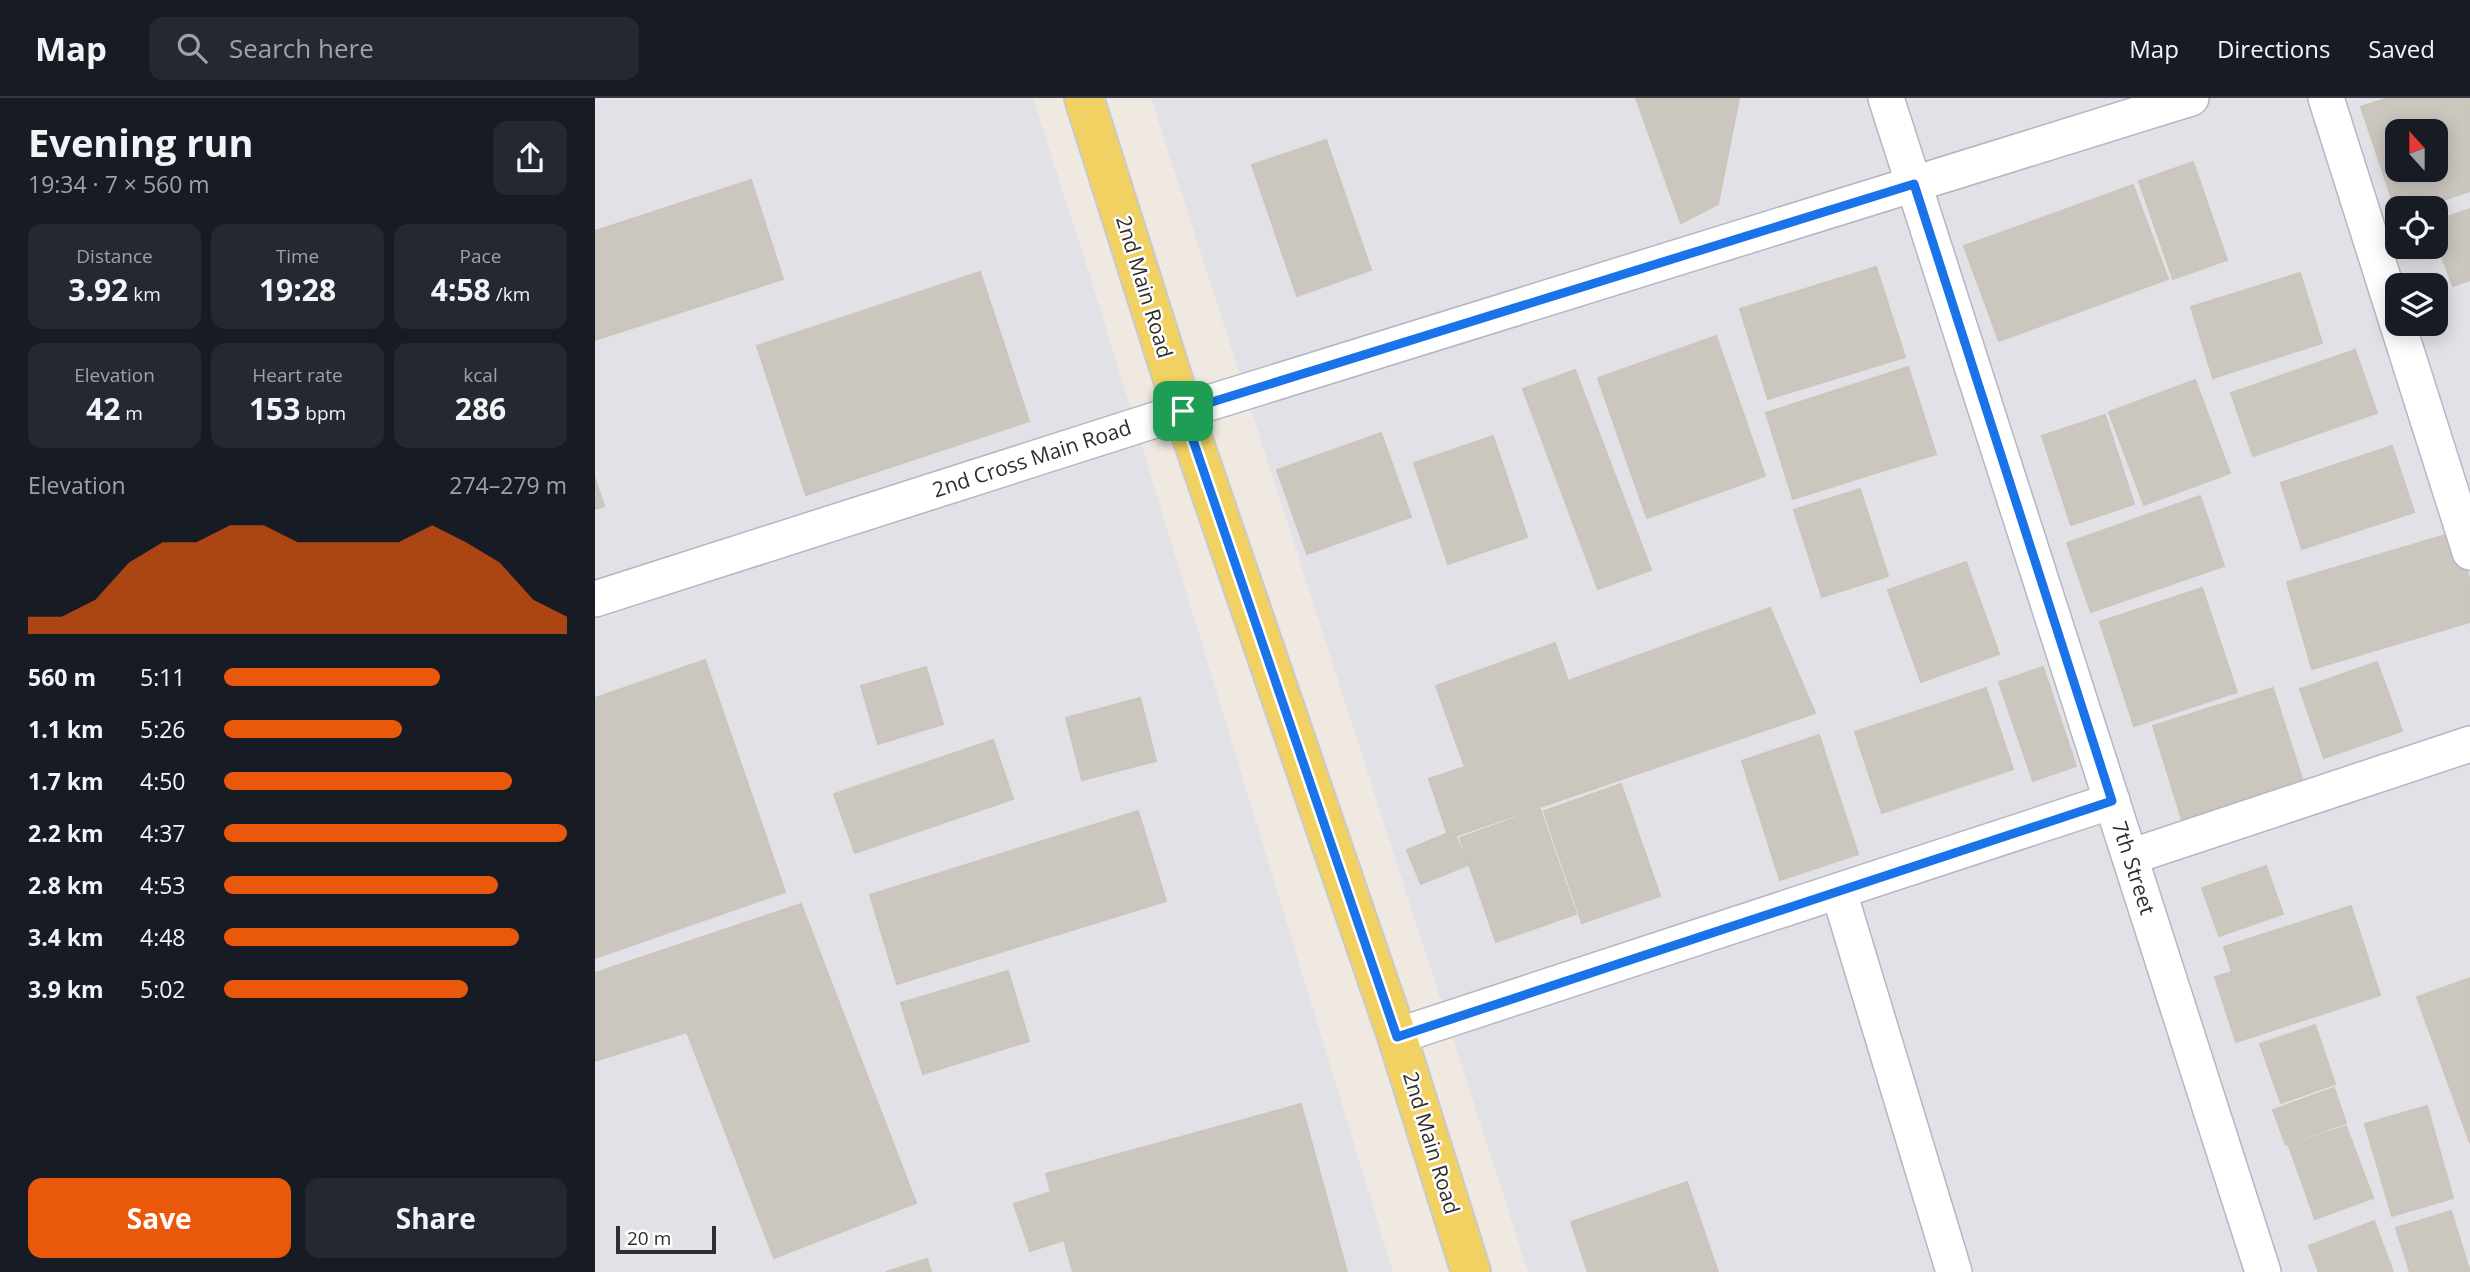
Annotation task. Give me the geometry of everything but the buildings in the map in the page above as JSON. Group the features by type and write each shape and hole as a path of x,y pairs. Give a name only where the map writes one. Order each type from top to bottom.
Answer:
{"main road":[{"name":"2nd Main Road","path":"1084,98 1183,411 1397,1037 1471,1272"}],"street":[{"name":"7th Street","path":"1886,98 2263,1272"},
{"name":"2nd Cross Main Road","path":"595,599 1183,411 2191,98"},
{"path":"2326,98 2470,552"},
{"path":"2130,856 2470,744"},
{"path":"1397,1037 2112,801"},
{"path":"1839,892 1954,1272"}],"shaded area":[{"path":"595,98 1033,98 1095,292 1393,1272 595,1272"},
{"path":"1151,98 2470,98 2470,1272 1528,1272"}],"route":[{"path":"1914,184 2112,801 1397,1037 1183,411 1914,184"}]}
